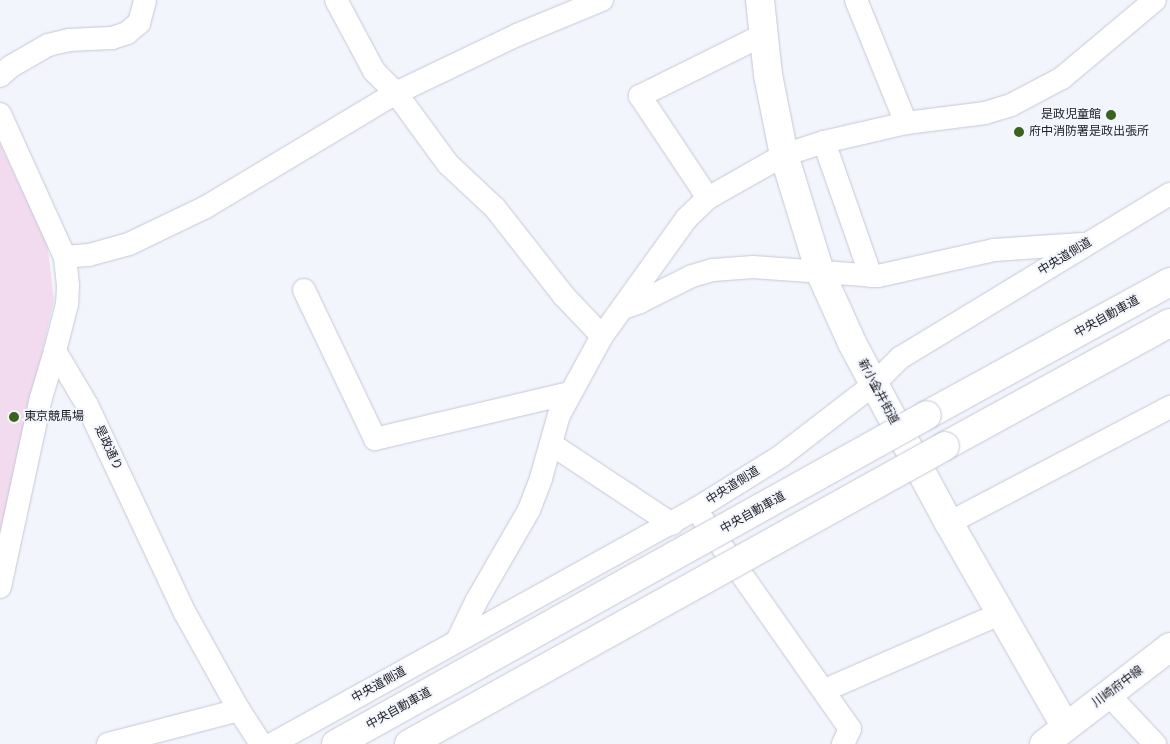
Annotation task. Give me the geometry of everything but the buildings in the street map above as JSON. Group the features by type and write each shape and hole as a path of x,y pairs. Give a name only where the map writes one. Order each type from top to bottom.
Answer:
{"main road":[{"name":"新小金井街道","path":"760,0 768,75 784,155 820,272 852,343 874,384 1000,614 1066,727"},
{"path":"988,382 1170,269"},
{"name":"中央自動車道","path":"336,744 1170,282"},
{"path":"1019,407 1170,323"},
{"path":"409,744 945,446 1170,331"},
{"name":"川崎府中線","path":"1066,727 1170,647"},
{"path":"1044,744 1066,727"}],"street":[{"path":"0,76 48,46 70,40 112,38 127,33 139,23 145,0"},
{"path":"336,0 374,71 396,94 448,164 495,208 564,296 602,336"},
{"path":"65,257 89,255 129,244 206,207 396,94 517,35 602,0"},
{"path":"856,0 906,123"},
{"path":"457,641 477,600 529,510 559,415 602,336 686,219 708,198 784,155 824,142 906,123 984,113 1039,92 1062,78 1154,0"},
{"path":"708,198 640,96 763,35"},
{"path":"0,114 65,257 68,286 67,304 41,398 0,588"},
{"path":"824,142 871,276"},
{"name":"中央道側道","path":"272,744 672,524 781,456 874,384 900,358 1170,194"},
{"path":"622,308 640,302 692,276 713,270 753,267 871,276 994,250 1087,244"},
{"path":"304,290 375,439 570,393"},
{"name":"是政通り","path":"55,351 87,405 185,613 239,710 261,744"},
{"path":"950,524 1170,407"},
{"path":"550,444 672,524"},
{"path":"696,509 825,690 850,729 843,744"},
{"path":"825,690 1000,614"},
{"path":"1108,694 1155,744"},
{"path":"108,744 239,710"}],"shaded area":[{"name":"東京競馬場","path":"0,144 47,242 54,301 0,534"}],"place":[{"name":"是政児童館","path":"1111,115"},
{"name":"府中消防署是政出張所","path":"1019,132"},
{"name":"東京競馬場","path":"14,417"}]}
